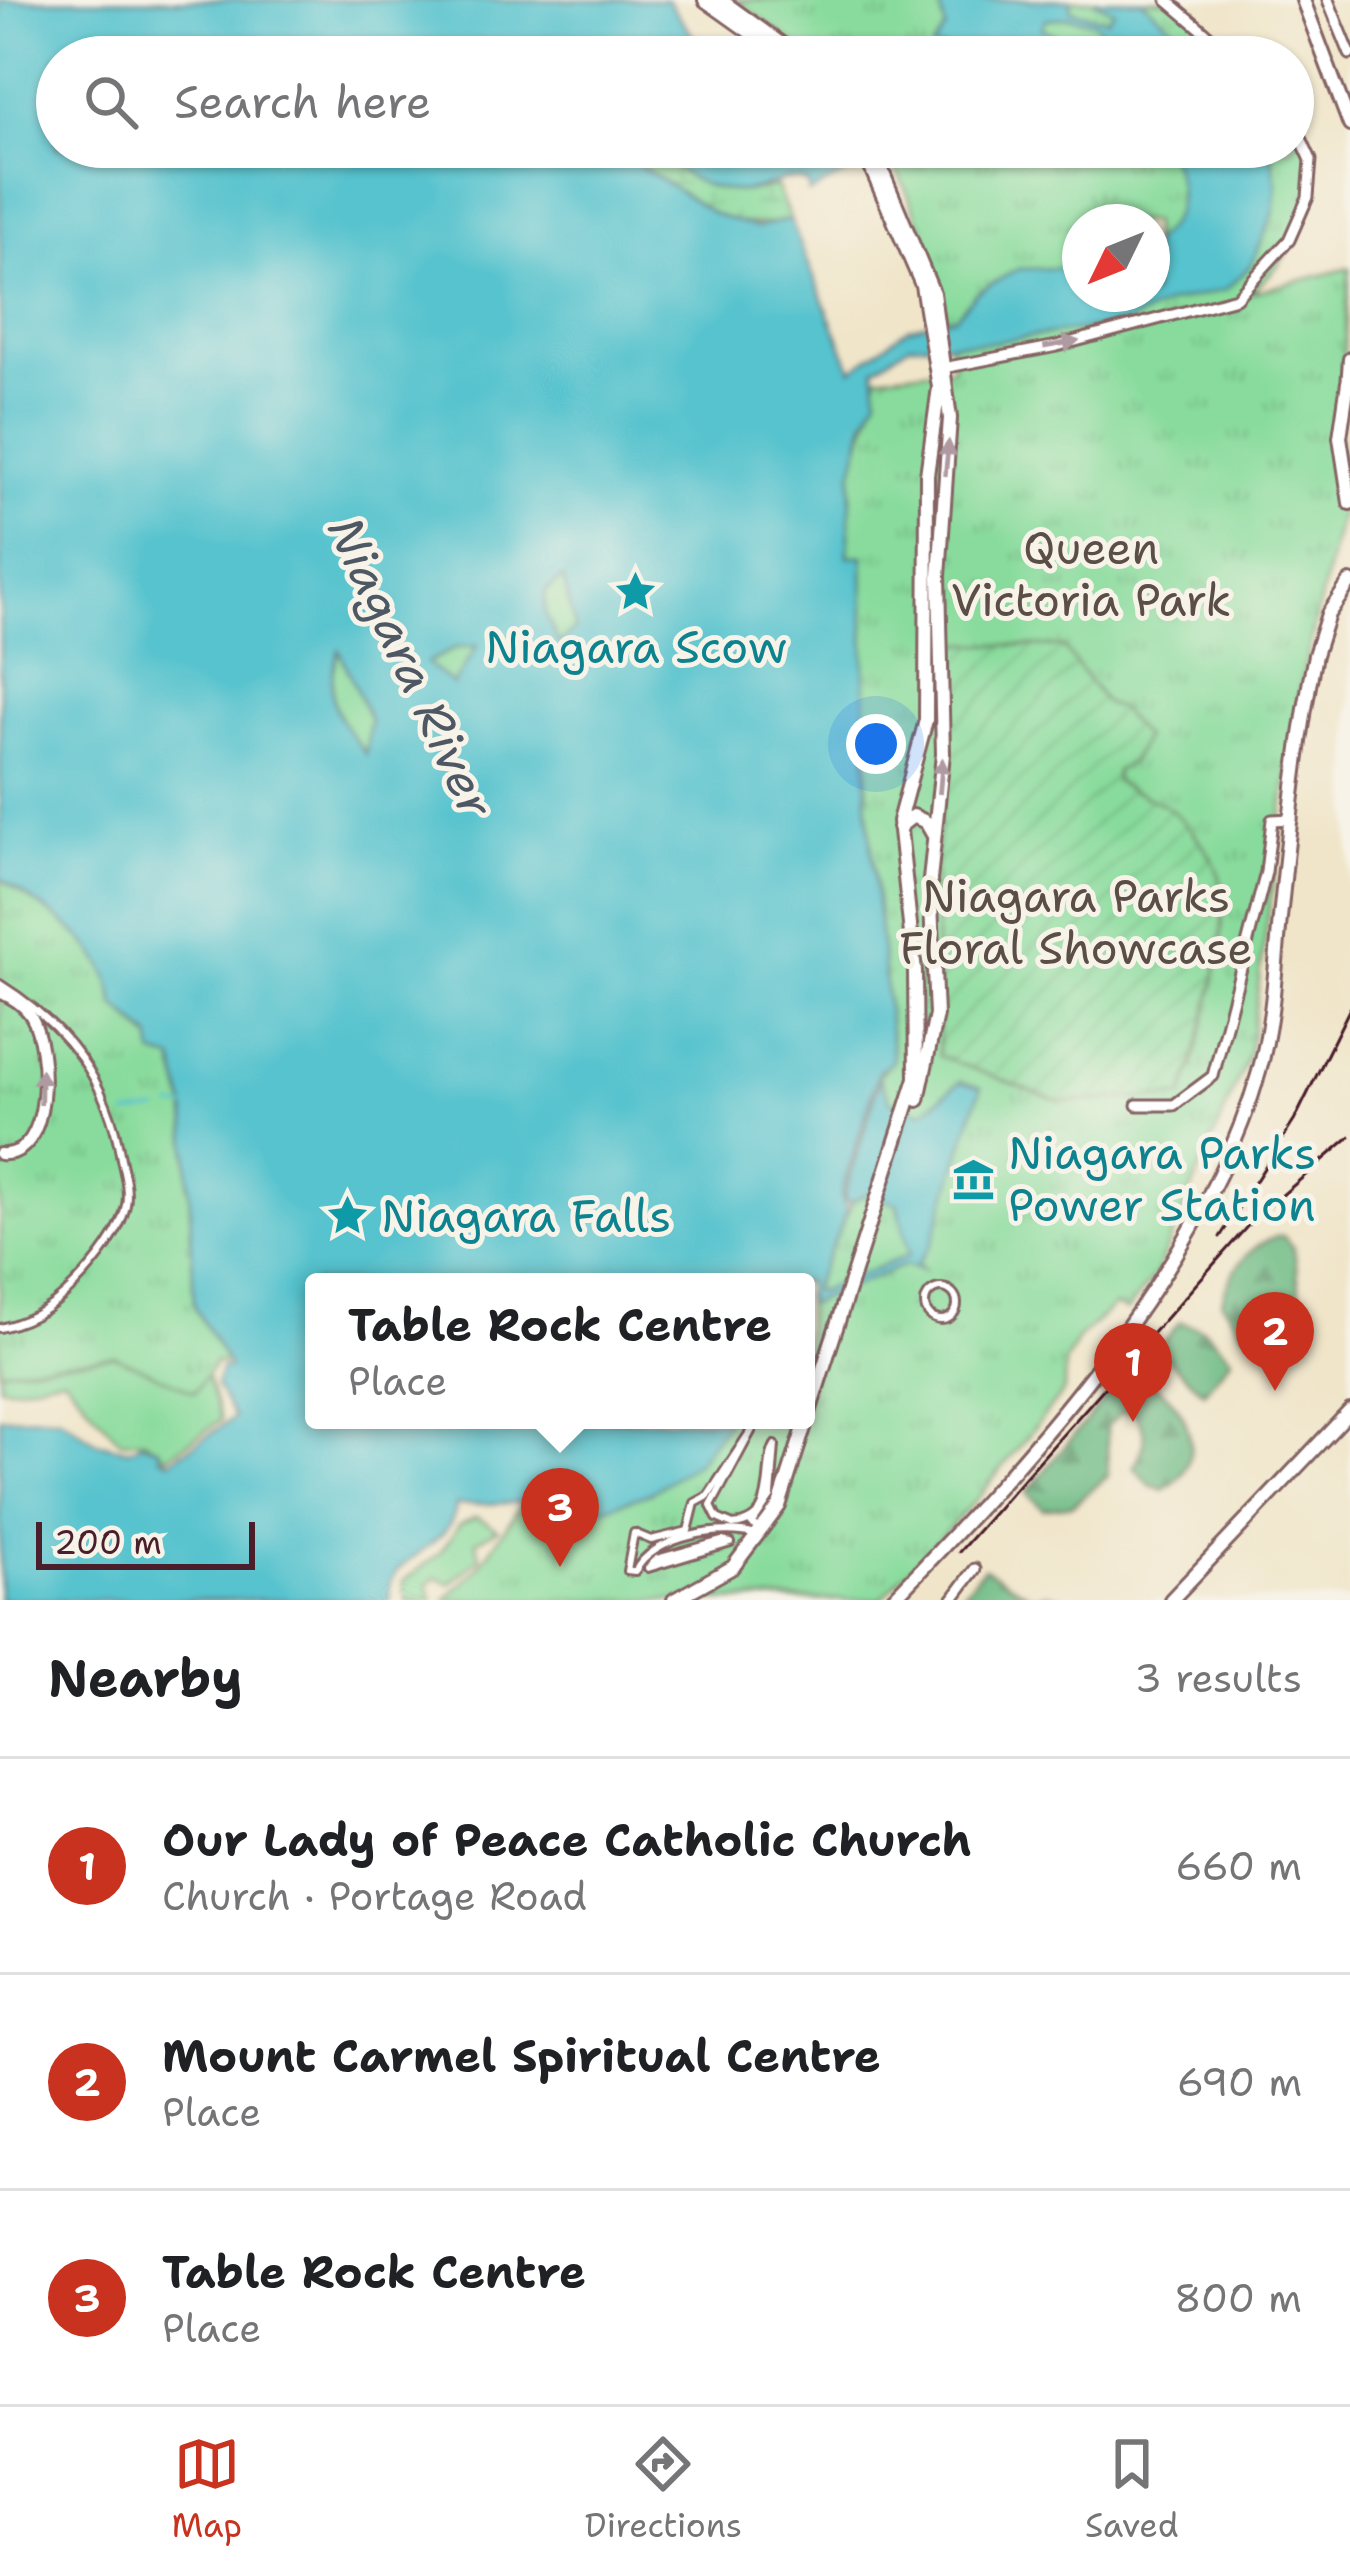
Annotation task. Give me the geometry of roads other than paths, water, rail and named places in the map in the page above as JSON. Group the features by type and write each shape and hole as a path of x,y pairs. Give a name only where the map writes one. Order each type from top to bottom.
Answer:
{"main road":[{"path":"705,0 763,34"},
{"path":"721,0 765,36"},
{"path":"1304,0 1350,125"},
{"path":"871,168 934,315"},
{"path":"815,1417 860,1280 936,1015 930,892 943,754 938,625 950,429 934,315 911,230 882,168"},
{"path":"1350,358 1340,437 1350,502"},
{"path":"912,1107 917,1058 915,972 899,826 926,720 927,475 942,369"},
{"path":"1348,382 1350,479"},
{"path":"892,1600 984,1505 1160,1283 1186,1243 1258,1072 1318,625 1350,573"},
{"path":"1308,698 1323,626 1350,582"},
{"path":"899,826 905,817 916,817 930,826 934,837"},
{"path":"815,1404 860,1280"},
{"path":"1171,1600 1350,1411"},
{"path":"674,1600 729,1570 774,1517 806,1429"},
{"path":"692,1600 740,1570 781,1520 811,1429"}],"street":[{"path":"1167,0 1209,36"},
{"path":"1328,0 1350,54"},
{"path":"942,369 1070,343 1235,298 1260,278 1289,240 1308,197 1310,168"},
{"path":"1136,1106 1174,1105 1213,1076 1266,872 1268,830 1272,820 1292,819"},
{"path":"0,988 34,1021 43,1090 39,1126 28,1147 15,1155 0,1154"},
{"path":"0,988 43,1012 87,1063 118,1140 126,1205 104,1252 64,1298 34,1318 0,1328"},
{"path":"945,1288 956,1299 956,1310 939,1320 929,1315 925,1301 930,1292 945,1288"},
{"path":"752,1429 708,1496 695,1503 688,1531 651,1540 634,1533 627,1571 635,1572 654,1549 722,1530 759,1534 763,1530 752,1524 771,1496 775,1445 769,1492 746,1523 723,1522 711,1502 752,1429"},
{"path":"731,1543 722,1550 648,1568 661,1558 731,1543"},
{"path":"952,1600 975,1569"}],"water":[{"name":"Niagara River","path":"0,0 667,0 693,36 36,36 36,168 643,168 714,214 757,228 790,219 852,370 908,328 956,316 976,293 1018,269 1062,268 1062,312 1150,312 1124,324 991,342 910,344 875,368 878,396 865,421 852,475 848,556 863,556 867,803 893,1061 879,1071 841,1195 847,1212 815,1282 815,1273 305,1273 305,1429 721,1429 697,1462 652,1492 601,1509 563,1501 456,1505 442,1534 395,1574 390,1600 0,1600 0,1417 58,1416 96,1442 129,1450 141,1443 159,1448 160,1457 170,1461 234,1418 216,1386 220,1369 229,1367 194,1305 186,1108 174,1060 154,1055 151,1037 114,1004 101,964 73,930 0,878","holes":["563,578 575,628 559,644 545,613 545,592","477,646 453,685 427,663 455,648","339,650 370,720 366,754 335,706 332,681"]},
{"path":"1071,0 1071,10 1107,20 1114,11 1093,0 1142,0 1183,36 1107,36 1094,22 1070,17 1046,19 1042,28 1057,36 941,36 946,29 939,3"},
{"path":"677,168 854,170 809,193 808,184 792,179 730,191 692,179"},
{"path":"1174,168 1274,168 1274,212 1251,266 1225,290 1170,303 1170,222 1178,199"},
{"path":"880,1079 891,1102 923,1112 960,1082 981,1087 932,1243 917,1264 923,1270 905,1265 815,1301 815,1290 909,1255 898,1204 866,1194 849,1203 844,1197"}],"waterway":[{"path":"172,1106 186,1108"},
{"path":"127,1115 158,1110"}],"railway":[{"path":"1220,1237 1294,1121 1350,1008"},
{"path":"959,1552 1252,1221 1350,1137"}],"place":[{"name":"Niagara Scow","path":"636,591"},
{"name":"Niagara Parks Power Station","path":"974,1179"},
{"name":"Niagara Falls","path":"347,1216"},
{"name":"Mount Carmel Spiritual Centre","path":"1275,1391"},
{"name":"Our Lady of Peace Catholic Church","path":"1133,1422"},
{"name":"Table Rock Centre","path":"560,1567"}],"park label":[{"name":"Queen Victoria Park","path":"1091,574"},
{"name":"Niagara Parks Floral Showcase","path":"1076,922"}]}
